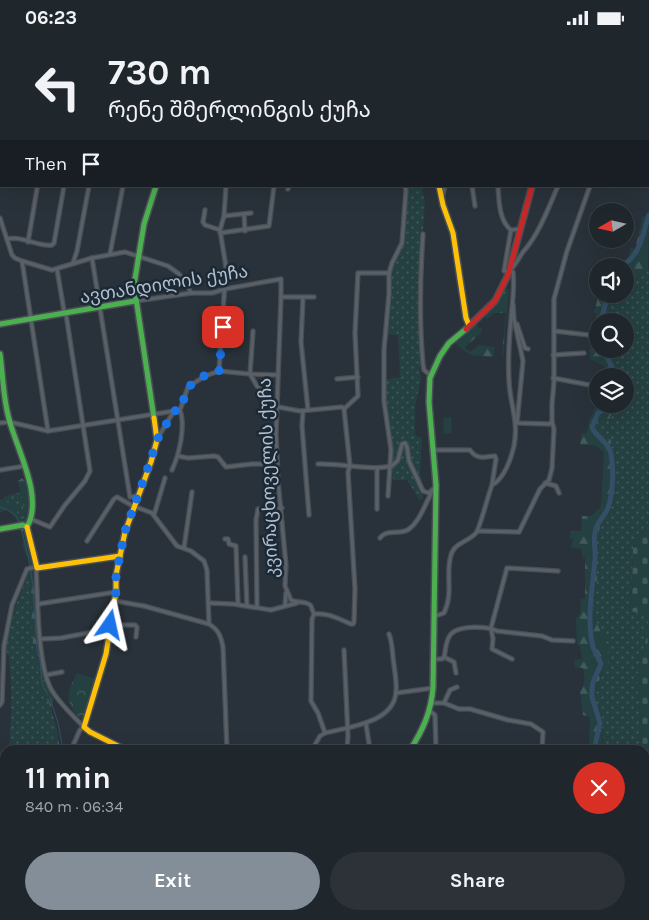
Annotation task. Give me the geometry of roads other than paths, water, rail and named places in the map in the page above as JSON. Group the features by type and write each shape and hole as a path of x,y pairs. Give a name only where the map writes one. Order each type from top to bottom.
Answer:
{"street":[{"path":"7,239 13,238 52,245 54,243 64,187"},
{"path":"73,264 89,187"},
{"path":"110,253 123,187"},
{"path":"156,187 144,224 134,285 157,440"},
{"path":"219,371 226,267 220,231 224,215 226,187"},
{"path":"205,210 203,222 205,225 220,231 245,231 269,226 274,187"},
{"path":"388,496 391,450 384,401 384,359 389,273 402,243 405,187"},
{"path":"439,187 441,199 453,233 466,317 469,325"},
{"path":"441,199 445,187"},
{"path":"472,187 475,206"},
{"path":"498,187 501,213 505,225 512,230 520,229"},
{"path":"413,745 426,726 431,712 433,688 436,485 428,386 430,375 449,343 481,316 495,301 505,281 532,187"},
{"path":"508,271 516,266 532,241 558,187"},
{"path":"478,531 519,532 544,483 548,480 552,468 554,429 552,422 554,299 567,251 590,187"},
{"path":"28,242 37,189"},
{"path":"224,215 251,213"},
{"path":"244,214 245,231"},
{"path":"0,218 14,258 52,270 110,253 124,252 174,270 187,284 191,293"},
{"path":"512,230 504,271 513,272 509,380 516,423"},
{"path":"423,234 420,275 420,326 424,369 430,375"},
{"path":"92,258 130,497 127,502"},
{"path":"22,261 48,431"},
{"path":"33,519 50,527 85,481 90,471 66,314 57,269"},
{"path":"344,409 358,395 356,333 358,273 389,273"},
{"name":"ავთანდილის ქუჩა","path":"0,324 135,301 191,293 212,293 281,279 281,297"},
{"path":"281,297 314,297"},
{"name":"კვირაცხოველის ქუჩა","path":"281,297 276,406 277,464 282,508 286,591 291,600 311,605 314,614"},
{"path":"303,298 301,342 308,410"},
{"path":"492,485 498,482 514,445 523,361 517,336 513,299"},
{"path":"515,312 522,339 528,349"},
{"path":"253,331 250,374 257,386 276,406 292,411 342,407 344,409"},
{"path":"554,331 588,335"},
{"path":"553,355 584,353"},
{"path":"0,354 10,422 25,465 33,502 33,519"},
{"path":"172,470 178,456 182,421 180,410 188,387 204,376 219,371 278,375"},
{"path":"336,379 358,377"},
{"path":"553,378 589,384"},
{"path":"325,733 311,698 312,619 314,614 335,617 351,624 354,622 355,589 348,473 350,466 344,409"},
{"path":"0,423 10,422 48,431 180,410"},
{"path":"73,745 80,730 84,727 102,670 115,601 116,575 125,531 157,440 174,411"},
{"path":"303,411 302,426 309,515"},
{"path":"516,423 549,425 552,422"},
{"path":"318,464 390,467 397,462 402,444 405,443 409,461 423,491 429,493 436,485"},
{"path":"432,450 470,451 479,458 495,455 496,459 492,485 478,531 470,539 456,545 450,556 448,602 444,613 435,616"},
{"path":"178,456 188,458 214,456 218,457 226,467 277,464"},
{"path":"0,470 25,465"},
{"path":"377,509 378,468"},
{"path":"154,515 165,478"},
{"path":"544,483 556,486 559,493"},
{"path":"380,538 383,534 389,532 408,531 416,522 436,485"},
{"path":"184,549 192,493"},
{"path":"130,497 137,496"},
{"path":"87,541 117,497 133,506 149,511 177,546 199,556 205,563 209,624"},
{"path":"256,607 256,520 258,509 282,508"},
{"path":"0,529 23,526 33,519"},
{"path":"23,526 34,567 40,639 46,675 54,693 84,727 116,745"},
{"path":"226,539 228,539 229,544 236,546 238,604"},
{"path":"0,705 2,703 4,645 9,619 12,605 27,569 120,556"},
{"path":"245,557 247,606"},
{"path":"512,659 492,649 491,628 507,567 558,571"},
{"path":"285,605 286,591"},
{"path":"38,604 116,592"},
{"path":"115,601 144,606 209,624 220,633 223,647 227,745"},
{"path":"209,603 238,604 271,609 297,603"},
{"path":"40,639 61,638 109,627 135,625 137,627 136,637"},
{"path":"444,657 447,640 454,632 469,628 491,628 497,631 542,636 552,640 573,641"},
{"path":"315,745 320,736 325,733 366,724 389,709 396,693 396,677 389,634"},
{"path":"344,650 347,745"},
{"path":"433,659 442,659 444,657 454,662 456,673"},
{"path":"46,675 62,672"},
{"path":"444,703 450,689 457,687"},
{"path":"396,693 433,688"},
{"path":"432,703 444,703 459,709 470,709 508,720 532,724 543,732 542,745"},
{"path":"431,712 435,715 436,745"},
{"path":"366,724 369,745"}],"waterway":[{"path":"631,258 637,250 649,215"},
{"path":"603,313 606,303"},
{"path":"608,358 611,368"},
{"path":"595,745 600,723 592,697 592,689 601,664 593,647 590,625 595,558 594,536 596,528 608,508 613,474 610,450 592,427 598,413"},
{"path":"0,507 12,513 20,523"},
{"path":"21,527 33,587 37,652 40,659 42,684 48,695"},
{"path":"50,698 58,723 62,745"}]}
